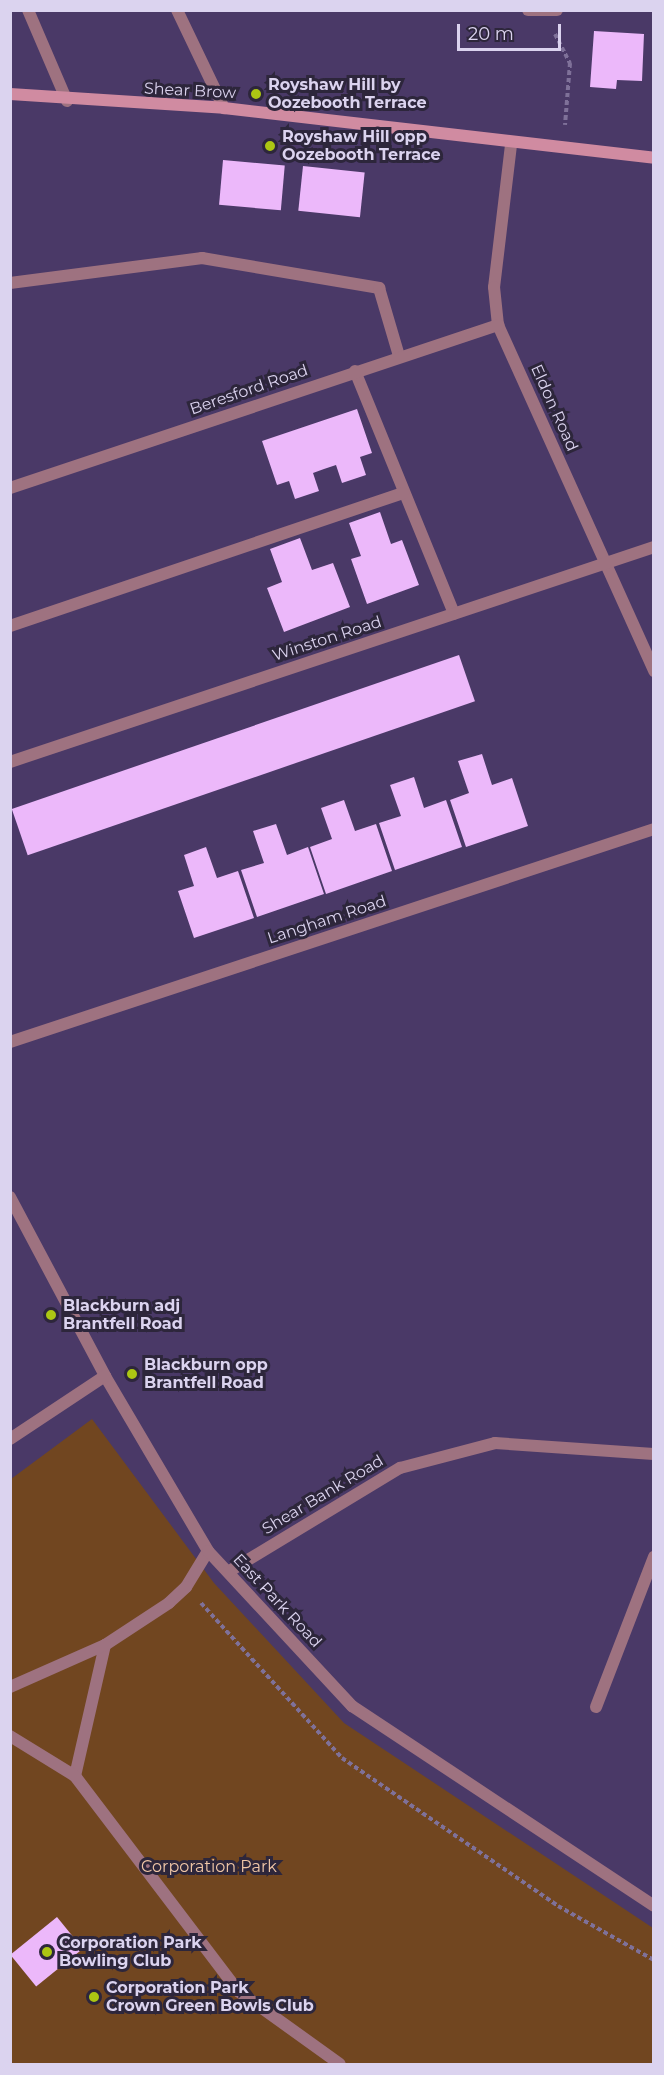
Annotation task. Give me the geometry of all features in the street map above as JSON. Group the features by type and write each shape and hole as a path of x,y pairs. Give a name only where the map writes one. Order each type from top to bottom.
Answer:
{"main road":[{"name":"Shear Brow","path":"10,94 67,101 224,108 512,145 654,158"}],"street":[{"path":"28,10 67,101"},
{"path":"177,10 224,108"},
{"path":"528,10 543,12 557,10"},
{"name":"Eldon Road","path":"512,145 494,287 498,326 654,671"},
{"path":"10,284 202,258 379,288 399,356"},
{"name":"Beresford Road","path":"10,488 399,356 498,326"},
{"path":"355,371 454,614"},
{"path":"10,626 403,493"},
{"name":"Winston Road","path":"10,762 654,547"},
{"name":"Langham Road","path":"10,1042 654,829"},
{"name":"East Park Road","path":"10,1197 105,1376 208,1551 352,1706 654,1906"},
{"path":"10,1439 105,1376"},
{"name":"Shear Bank Road","path":"228,1572 400,1468 495,1443 654,1454"},
{"path":"10,1687 105,1645 186,1587 208,1551"},
{"path":"596,1707 654,1557"},
{"path":"75,1776 105,1645"},
{"path":"10,1736 75,1776 238,1991 340,2064"}],"path":[{"path":"543,12 570,63 563,150"},
{"path":"186,1587 342,1758 558,1906 654,1960"}],"green space":[{"name":"Corporation Park","path":"92,1419 214,1583 344,1723 653,1928 653,2064 11,2064 11,1479"}],"building":[{"path":"594,31 644,34 642,81 617,80 616,89 590,87"},
{"path":"223,160 285,165 281,210 219,205"},
{"path":"303,166 365,172 360,217 298,211"},
{"path":"357,409 372,453 360,457 366,475 342,483 336,465 324,469 313,473 319,491 295,499 289,481 277,485 262,441"},
{"path":"380,512 391,544 402,540 419,585 367,604 351,559 361,556 349,523"},
{"path":"300,538 312,570 333,563 350,607 284,632 267,588 282,582 270,549"},
{"path":"459,655 475,701 28,855 12,809"},
{"path":"482,754 492,785 512,778 528,826 466,847 450,800 469,793 458,761"},
{"path":"414,777 424,808 446,800 462,847 395,870 379,823 401,816 390,785"},
{"path":"344,800 355,831 376,824 392,871 326,894 310,847 332,839 321,808"},
{"path":"276,824 287,855 308,847 324,894 257,917 241,870 264,863 253,831"},
{"path":"206,847 217,878 238,871 254,918 194,938 178,891 194,886 184,855"},
{"name":"Corporation Park Bowling Club","path":"57,1917 83,1949 36,1987 10,1955"}],"place":[{"name":"Royshaw Hill by Oozebooth Terrace","path":"256,94"},
{"name":"Royshaw Hill opp Oozebooth Terrace","path":"270,146"},
{"name":"Blackburn adj Brantfell Road","path":"51,1315"},
{"name":"Blackburn opp Brantfell Road","path":"132,1374"},
{"name":"Corporation Park Bowling Club","path":"47,1952"},
{"name":"Corporation Park Crown Green Bowls Club","path":"94,1997"}]}
